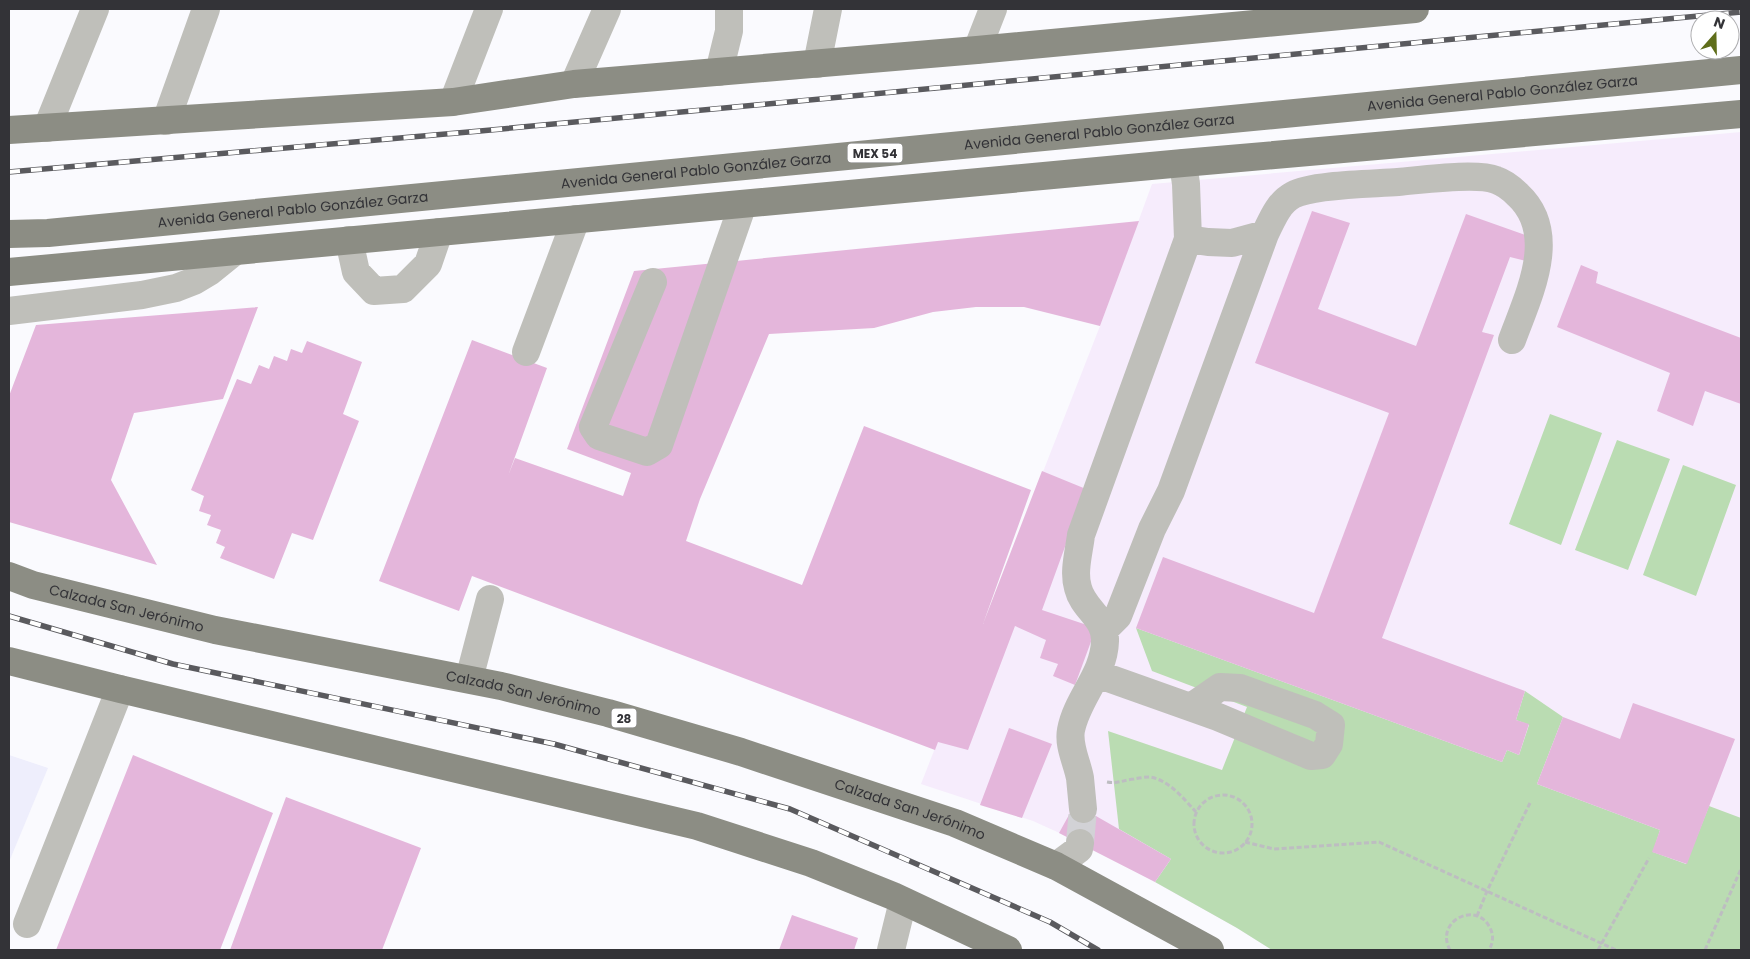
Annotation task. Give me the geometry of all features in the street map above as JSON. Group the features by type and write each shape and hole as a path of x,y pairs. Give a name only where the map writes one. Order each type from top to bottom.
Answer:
{"main road":[{"path":"9,130 453,102 574,84 977,50 1415,9"},
{"name":"Avenida General Pablo González Garza","path":"9,234 48,233 1741,70"},
{"path":"16,271 1183,163 1741,114"},
{"name":"Calzada San Jerónimo","path":"9,576 33,586 214,630 469,679 608,713 742,752 955,822 1056,866 1210,950"},
{"path":"9,661 696,826 811,864 903,901 1008,950"}],"street":[{"path":"48,128 95,9"},
{"path":"166,121 206,9"},
{"path":"453,102 489,9"},
{"path":"574,84 607,9"},
{"path":"719,72 729,31 729,9"},
{"path":"817,64 828,9"},
{"path":"977,50 993,9"},
{"path":"1083,809 1080,777 1071,745 1071,731 1074,718 1097,674 1105,642 1104,630 1099,620 1078,590 1076,579 1081,535 1188,239 1186,184 1183,163"},
{"path":"1104,630 1118,616 1152,528 1171,491 1265,234 1278,208 1293,195 1306,190 1473,177 1496,180 1511,188 1527,203 1538,231 1540,245 1536,276 1512,340"},
{"path":"653,282 593,427 599,436 647,452 659,446 743,204"},
{"path":"526,352 576,219"},
{"path":"349,240 356,272 374,291 403,289 428,264 439,232"},
{"path":"1188,239 1232,243 1265,234"},
{"path":"16,271 9,311 142,295 176,288 194,281 209,272 235,251"},
{"path":"469,679 490,599"},
{"path":"1097,674 1191,708"},
{"path":"27,924 120,689"},
{"path":"1056,866 1079,849 1080,843"},
{"path":"891,950 903,901"}],"path":[{"path":"1080,777 1116,783 1149,777 1178,793 1196,812"},
{"path":"1219,795 1229,795 1238,799 1250,814 1252,824 1250,834 1245,842 1238,849 1220,853 1211,851 1203,846 1197,838 1193,820 1202,803 1219,795"},
{"path":"1477,916 1487,891 1530,803"},
{"path":"1245,842 1274,850 1378,842 1616,950"},
{"path":"1598,950 1649,858"},
{"path":"1704,950 1741,869"},
{"path":"1450,950 1447,942 1450,926 1454,920 1469,914 1484,919 1489,925 1493,938 1489,950"}],"shaded area":[{"path":"1741,132 1741,950 1272,950 1237,928 1097,850 1033,821 921,784 1100,326 1152,184"},
{"path":"9,755 48,768 9,862"}],"green space":[{"path":"1550,414 1602,433 1561,545 1509,524"},
{"path":"1617,440 1670,459 1628,570 1575,550"},
{"path":"1683,465 1736,485 1696,596 1643,575"},
{"path":"1136,628 1502,762 1507,750 1519,755 1529,725 1516,720 1525,691 1563,717 1537,784 1660,830 1653,852 1686,864 1709,806 1741,818 1741,950 1272,950 1155,882 1171,859 1119,829 1108,731 1222,770 1247,707 1152,671"}],"building":[{"path":"1312,211 1350,223 1318,309 1416,346 1466,214 1534,238 1526,261 1510,257 1482,332 1494,335 1382,638 1525,691 1516,720 1529,724 1519,755 1507,750 1502,762 1136,628 1163,557 1314,613 1389,413 1255,363"},
{"path":"1139,221 1100,326 1024,307 976,307 933,312 874,328 769,334 700,499 686,541 802,585 864,426 1031,490 983,624 1042,471 1086,489 1042,610 1096,628 1075,685 1053,676 1058,664 1040,658 1046,640 1015,626 968,750 938,742 935,750 472,576 459,611 379,581 472,340 547,368 508,476 515,458 623,496 631,473 567,449 634,271"},
{"path":"1581,265 1598,272 1596,283 1741,338 1741,404 1705,391 1693,426 1657,411 1670,373 1557,327"},
{"path":"258,307 223,399 134,413 111,480 157,565 9,522 9,396 36,325"},
{"path":"307,341 362,362 343,414 359,421 313,540 292,533 274,579 220,558 225,547 216,543 221,530 207,525 211,515 199,511 204,496 191,490 237,379 251,384 259,365 269,369 274,356 287,361 291,349 302,353"},
{"path":"1633,703 1735,739 1687,864 1652,852 1660,830 1537,784 1563,717 1620,739"},
{"path":"1009,728 1052,744 1022,818 980,805"},
{"path":"133,755 273,813 220,950 56,950"},
{"path":"286,797 421,848 382,950 230,950"},
{"path":"1075,804 1171,859 1155,882 1059,833"},
{"path":"792,915 858,938 854,950 779,950"}],"tunnel":[{"path":"1080,843 1083,809"}],"railway":[{"path":"9,172 480,131 1741,12"},
{"path":"9,616 173,664 554,744 790,809 1050,922 1098,950"}]}
